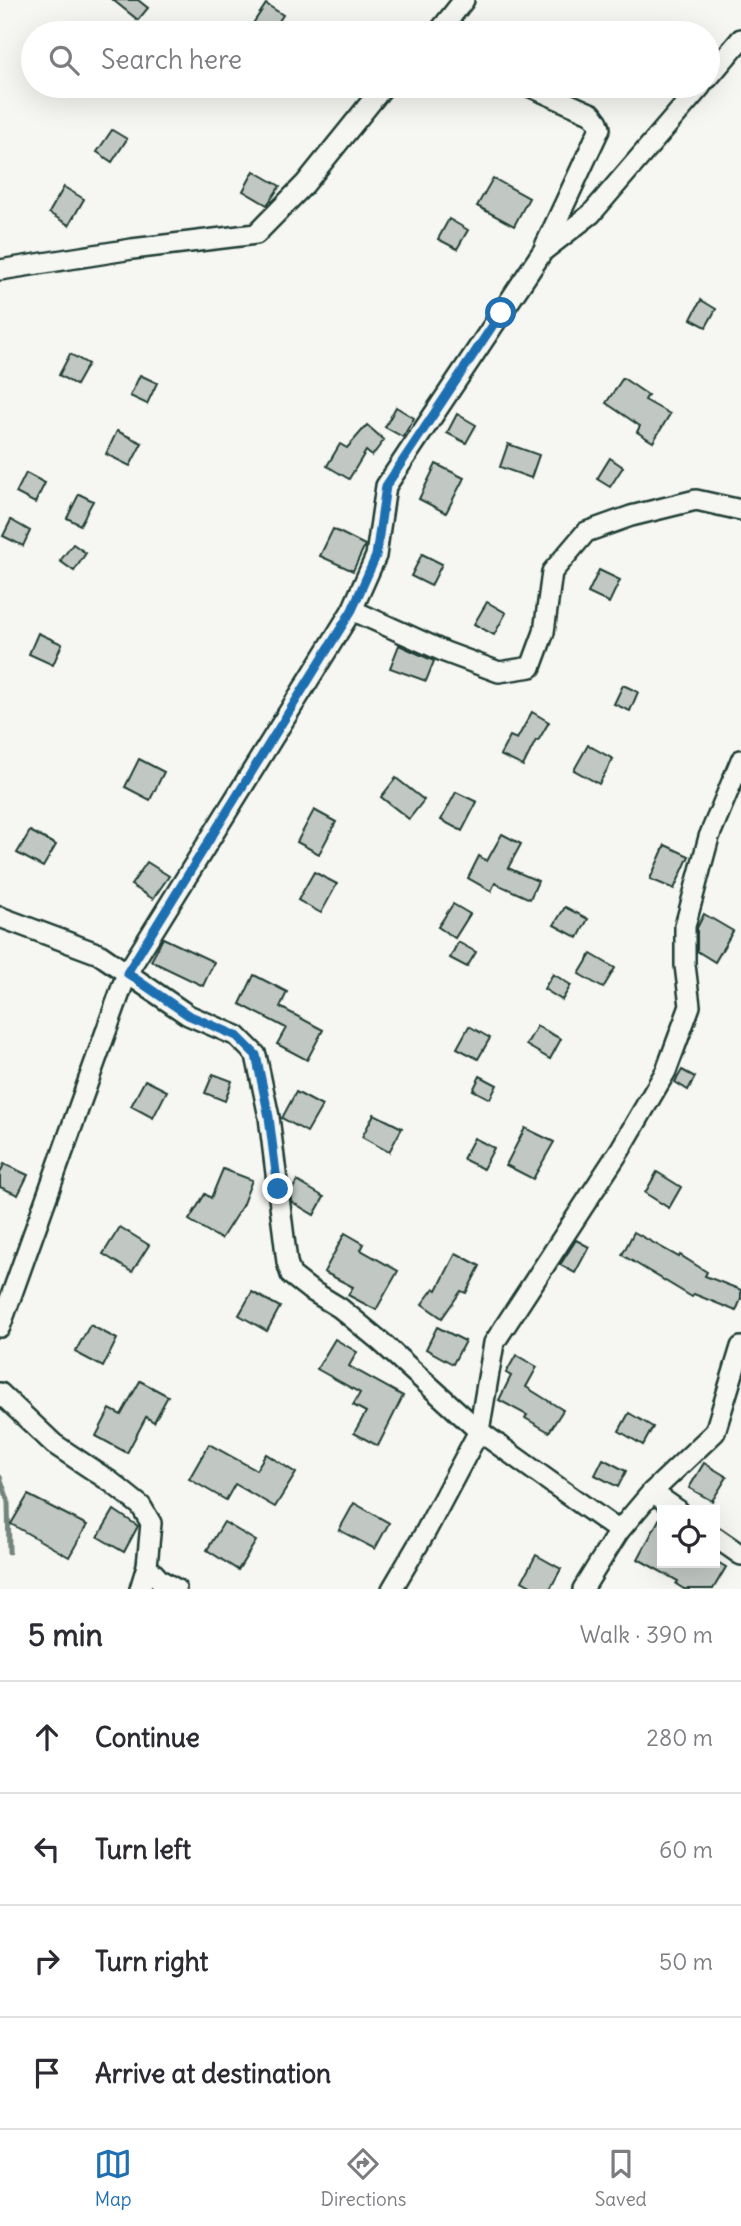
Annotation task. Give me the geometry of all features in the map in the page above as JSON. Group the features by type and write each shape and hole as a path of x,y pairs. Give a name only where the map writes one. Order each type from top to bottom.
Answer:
{"street":[{"path":"447,21 464,0"},
{"path":"720,64 741,40"},
{"path":"0,270 132,248 256,234 305,184 374,98"},
{"path":"0,1327 127,973 352,610 376,556 386,486 543,251 600,128 592,114 556,98"},
{"path":"543,251 591,214 691,98"},
{"path":"352,610 445,652 499,672 531,667 544,632 552,572 586,532 631,516 696,500 741,510"},
{"path":"392,1589 479,1431 494,1343 620,1150 666,1071 690,1006 685,965 685,926 709,837 741,760"},
{"path":"0,916 99,954 188,1015 237,1036 256,1055 269,1117 287,1262 291,1275 340,1308 380,1341 479,1431 619,1531"},
{"path":"583,1589 619,1531 652,1492 715,1432 741,1347"},
{"path":"0,1393 54,1444 111,1482 141,1506 151,1522 147,1566 140,1589"},
{"path":"652,1492 671,1505"},
{"path":"720,1540 741,1555"},
{"path":"147,1566 160,1580 176,1589"}],"building":[{"path":"113,0 138,0 148,8 138,20"},
{"path":"266,4 283,15 279,21 255,21"},
{"path":"112,130 127,139 112,162 97,152"},
{"path":"254,171 280,186 267,205 243,191"},
{"path":"493,178 529,198 514,226 477,206"},
{"path":"64,187 84,199 69,225 49,213"},
{"path":"449,219 468,230 457,249 438,239"},
{"path":"701,300 716,309 706,327 691,319"},
{"path":"70,354 88,364 76,385 59,375"},
{"path":"140,375 157,383 147,404 130,396"},
{"path":"623,378 648,395 645,400 670,414 653,442 637,432 640,426 606,403"},
{"path":"396,407 414,418 403,437 385,427"},
{"path":"457,414 476,425 466,443 447,433"},
{"path":"367,425 384,440 372,456 366,451 349,479 327,466 340,444 347,448"},
{"path":"117,431 142,443 130,466 106,454"},
{"path":"508,444 539,455 531,478 500,467"},
{"path":"610,458 623,467 610,487 597,479"},
{"path":"436,464 464,478 446,513 419,499"},
{"path":"26,473 45,483 35,503 16,493"},
{"path":"79,494 93,501 80,525 67,518"},
{"path":"11,520 30,531 23,546 3,536"},
{"path":"333,529 365,545 353,571 320,556"},
{"path":"73,544 86,553 74,571 60,561"},
{"path":"422,554 442,564 431,586 411,576"},
{"path":"599,570 620,580 609,603 588,593"},
{"path":"487,602 506,613 494,635 474,624"},
{"path":"38,633 62,644 53,665 29,654"},
{"path":"399,645 434,661 426,681 390,668"},
{"path":"623,685 638,692 630,711 614,704"},
{"path":"532,712 549,722 523,766 500,755 510,736 517,739"},
{"path":"588,745 613,759 599,784 574,770"},
{"path":"139,759 164,772 150,800 125,787"},
{"path":"396,778 424,800 409,819 381,797"},
{"path":"456,792 477,802 462,831 441,820"},
{"path":"314,810 336,822 319,854 297,842"},
{"path":"30,831 56,845 43,867 17,853"},
{"path":"502,834 521,844 508,868 538,881 530,899 495,883 491,891 468,878 479,856 487,861"},
{"path":"665,845 689,856 674,889 650,879"},
{"path":"147,862 169,876 153,899 131,885"},
{"path":"314,872 337,884 321,913 298,900"},
{"path":"453,904 470,914 455,938 438,927"},
{"path":"565,907 588,919 578,938 554,925"},
{"path":"704,914 733,931 715,962 697,951 697,928"},
{"path":"163,938 214,962 203,986 151,961"},
{"path":"458,942 476,952 467,967 450,958"},
{"path":"591,954 615,968 603,988 579,974"},
{"path":"553,974 571,985 562,1000 544,989"},
{"path":"254,975 287,992 280,1007 323,1030 307,1060 277,1044 286,1028 240,1004"},
{"path":"469,1026 490,1038 478,1059 457,1048"},
{"path":"537,1026 561,1039 550,1059 526,1045"},
{"path":"682,1070 695,1077 688,1090 675,1082"},
{"path":"213,1074 232,1081 225,1101 205,1093"},
{"path":"480,1076 497,1085 490,1099 473,1090"},
{"path":"145,1080 167,1091 153,1118 131,1106"},
{"path":"296,1092 322,1106 307,1132 282,1118"},
{"path":"374,1114 402,1128 389,1152 362,1137"},
{"path":"525,1128 554,1142 533,1179 506,1165"},
{"path":"474,1138 494,1148 483,1169 463,1159"},
{"path":"4,1164 28,1175 18,1195 0,1187 0,1173"},
{"path":"223,1169 252,1180 242,1206 221,1239 189,1220 205,1194 211,1198"},
{"path":"657,1172 681,1187 669,1208 645,1193"},
{"path":"297,1181 324,1197 314,1215 292,1202 291,1192"},
{"path":"120,1227 149,1245 132,1272 103,1254"},
{"path":"634,1232 679,1257 680,1255 707,1272 705,1276 741,1290 736,1311 694,1294 692,1297 622,1255"},
{"path":"345,1233 364,1244 361,1250 398,1271 376,1310 348,1295 353,1287 324,1272"},
{"path":"576,1240 589,1247 575,1273 560,1265"},
{"path":"456,1253 480,1266 466,1293 461,1291 442,1318 422,1304 434,1288 437,1290"},
{"path":"252,1292 280,1307 267,1331 239,1315"},
{"path":"90,1325 117,1339 103,1367 75,1352"},
{"path":"437,1327 465,1341 453,1364 426,1349"},
{"path":"335,1339 357,1352 349,1366 403,1396 378,1446 354,1433 366,1412 353,1405 360,1393 317,1369"},
{"path":"516,1355 537,1367 526,1387 563,1410 549,1432 525,1418 527,1415 499,1400 511,1376 506,1373"},
{"path":"140,1381 168,1396 154,1422 146,1417 127,1453 96,1436 110,1409 121,1415"},
{"path":"629,1413 653,1427 643,1445 619,1431"},
{"path":"209,1444 256,1470 266,1454 296,1473 275,1507 235,1484 226,1500 189,1479"},
{"path":"603,1459 626,1471 618,1487 595,1475"},
{"path":"704,1463 727,1477 712,1501 689,1488"},
{"path":"28,1495 87,1525 69,1557 11,1524"},
{"path":"354,1503 389,1523 375,1549 339,1530"},
{"path":"114,1510 138,1526 124,1552 98,1537"},
{"path":"224,1522 256,1541 238,1570 207,1550"},
{"path":"657,1523 657,1568 720,1568 720,1564 726,1567 713,1589 684,1589 676,1584 678,1581 638,1559"},
{"path":"536,1555 561,1569 550,1589 536,1589 522,1581"}],"waterway":[{"path":"0,1477 8,1500 9,1552"}],"route":[{"path":"278,1189 269,1117 256,1055 237,1036 188,1015 127,973 352,610 376,556 386,486 501,313"}]}
